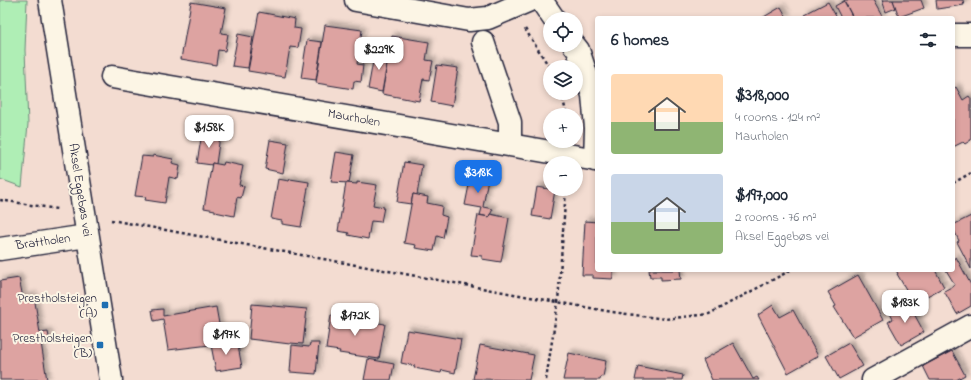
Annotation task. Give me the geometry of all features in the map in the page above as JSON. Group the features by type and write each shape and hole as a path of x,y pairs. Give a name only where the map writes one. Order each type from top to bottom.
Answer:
{"street":[{"name":"Aksel Eggebøs vei","path":"50,0 111,380"},
{"path":"356,0 468,20 488,18 521,4"},
{"path":"541,0 549,12"},
{"path":"955,35 971,35"},
{"path":"483,42 510,122 510,144"},
{"name":"Maurholen","path":"579,52 593,95 595,117"},
{"name":"Maurholen","path":"112,77 510,144 595,160"},
{"name":"Brattholen","path":"0,249 87,236"},
{"path":"873,380 971,326"}],"path":[{"path":"521,4 546,60"},
{"path":"955,182 971,173"},
{"path":"546,380 558,302 566,196"},
{"path":"0,200 83,213 612,312 665,319 709,314 787,272"}],"green space":[{"path":"0,0 27,0 25,50 28,124 22,187 0,179"}],"building":[{"path":"844,0 873,0 882,16 852,16"},
{"path":"882,0 893,0 896,8 886,12"},
{"path":"893,0 921,0 924,8 899,16"},
{"path":"936,0 963,0 964,5 937,9"},
{"path":"844,1 852,16 840,16 835,6"},
{"path":"191,2 226,8 221,33 228,34 225,51 218,50 216,65 181,59"},
{"path":"828,2 836,16 806,16 805,14"},
{"path":"781,7 786,16 765,16"},
{"path":"259,12 295,19 294,28 301,29 298,48 290,47 285,77 248,71"},
{"path":"325,25 362,30 357,64 363,65 361,82 354,81 353,89 316,83"},
{"path":"238,34 253,37 248,68 232,66"},
{"path":"392,36 429,42 426,60 433,61 429,80 423,79 419,101 382,94"},
{"path":"307,40 322,42 316,80 301,78"},
{"path":"375,50 389,52 382,92 368,89"},
{"path":"437,65 458,68 452,106 431,102"},
{"path":"956,87 963,100 969,96 971,99 971,140 965,144 963,142 955,146"},
{"path":"202,133 220,136 216,164 212,163 212,165 197,163"},
{"path":"270,140 288,143 283,173 265,169"},
{"path":"336,152 354,155 349,183 331,182"},
{"path":"153,155 173,159 172,163 180,165 178,179 169,177 165,203 145,200 146,197 135,196 142,156 153,157"},
{"path":"224,162 243,166 239,185 244,186 241,198 237,197 234,216 204,208 212,163 223,165"},
{"path":"404,162 422,165 417,195 413,194 411,204 397,202"},
{"path":"471,175 488,178 483,207 493,209 489,217 480,215 482,208 465,205"},
{"path":"278,179 309,182 301,227 282,224 282,221 271,219"},
{"path":"357,182 377,185 373,205 384,207 381,222 371,221 368,239 348,235 349,233 338,231 346,183 357,184"},
{"path":"537,187 543,188 543,196 554,196 550,219 532,216"},
{"path":"413,194 428,197 427,203 442,206 441,215 447,217 443,238 437,236 434,251 415,248 416,245 404,243"},
{"path":"490,214 509,218 501,262 482,259 482,256 471,255 478,215 489,217"},
{"path":"971,216 971,269 957,242 959,241 955,232 955,224"},
{"path":"585,221 595,222 595,272 613,272 613,279 593,278 593,275 582,275"},
{"path":"956,257 971,285 971,306 957,314 944,291 955,285 947,272 955,272"},
{"path":"649,272 680,272 681,279 661,280 661,277 650,277"},
{"path":"897,272 936,272 944,287 914,303"},
{"path":"858,275 883,320 853,337 834,307 836,306 828,292"},
{"path":"19,278 23,298 34,296 40,333 48,332 50,342 41,343 47,380 0,380 0,281"},
{"path":"907,301 924,332 901,345 888,322 893,319 889,312"},
{"path":"252,304 307,309 303,344 249,339"},
{"path":"773,305 780,317 793,310 818,356 788,373 758,315"},
{"path":"216,307 222,341 210,343 210,345 168,350 163,319 154,321 152,310 163,309 163,316"},
{"path":"331,315 385,324 379,359 339,353 340,351 326,349"},
{"path":"407,330 461,339 455,373 442,370 441,373 414,368 415,366 401,363"},
{"path":"237,341 242,367 216,371 211,345"},
{"path":"310,343 319,343 316,374 290,372 292,345 309,347"},
{"path":"733,343 753,379 757,377 759,380 712,380 703,360"},
{"path":"849,343 863,366 839,379 826,356"},
{"path":"480,345 534,355 529,380 473,379"},
{"path":"952,351 965,375 956,380 930,380 923,366"},
{"path":"569,353 606,361 603,377 601,376 600,380 563,380"},
{"path":"368,359 394,364 391,380 364,380"},
{"path":"638,366 683,375 682,380 635,380"}],"place":[{"name":"Prestholsteigen (A)","path":"105,305"},
{"name":"Prestholsteigen (B)","path":"100,345"}]}
